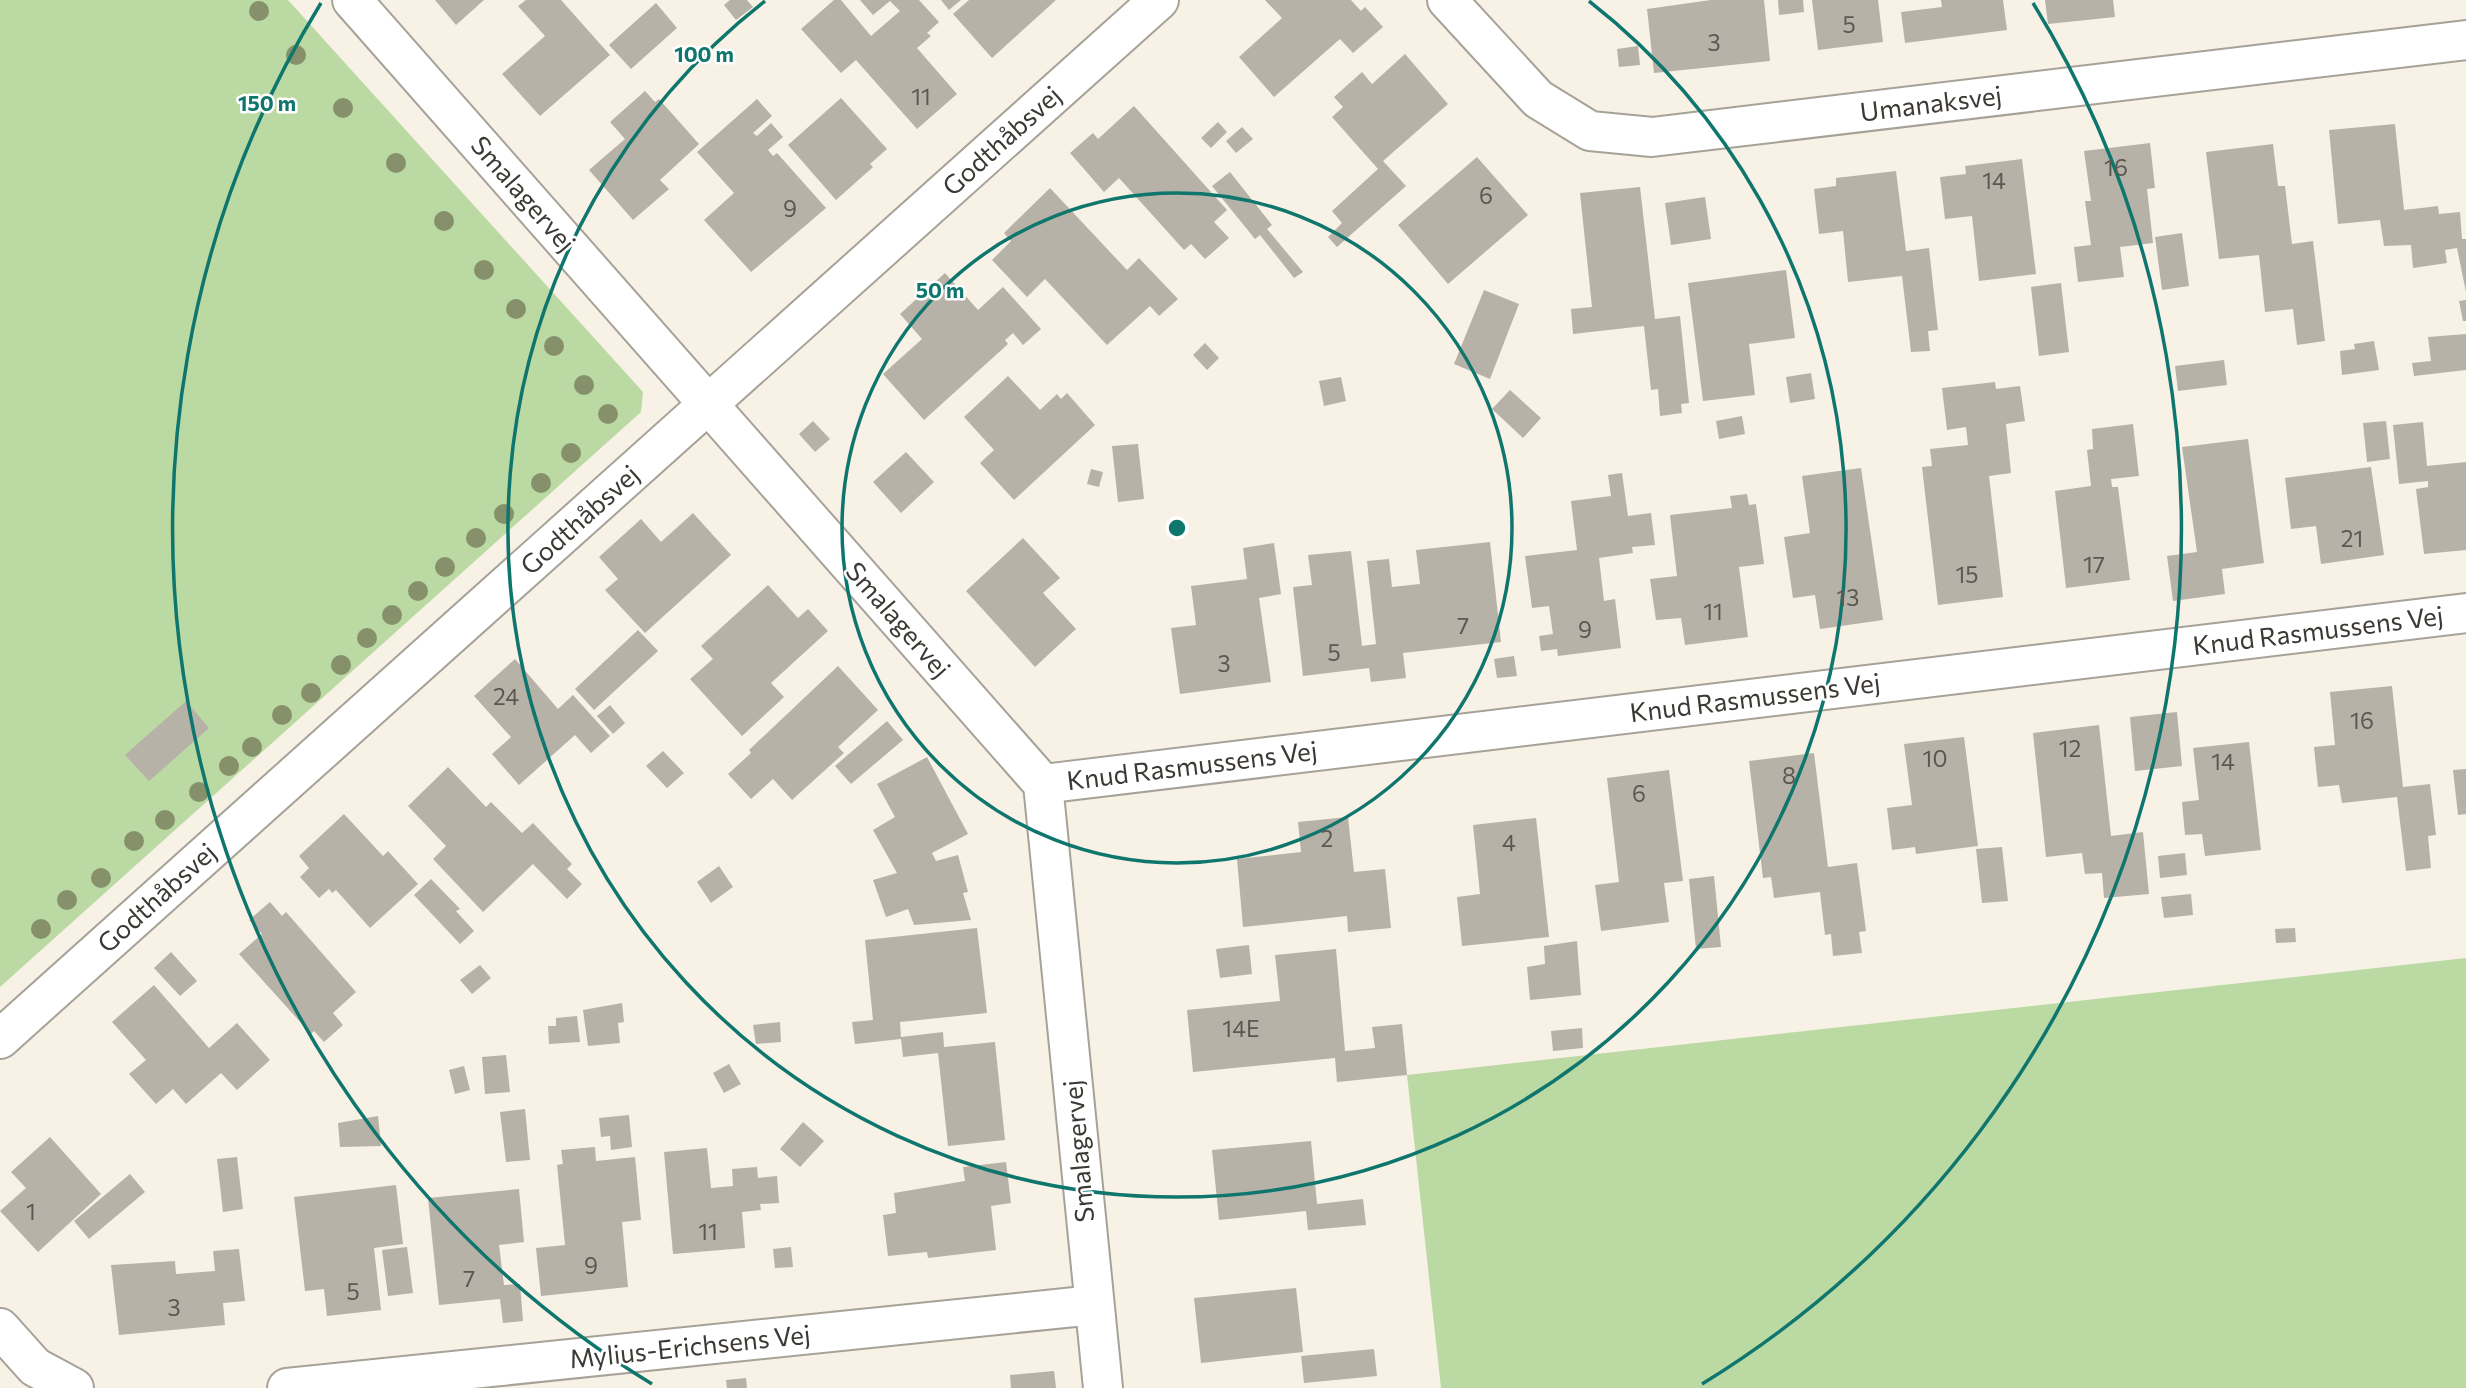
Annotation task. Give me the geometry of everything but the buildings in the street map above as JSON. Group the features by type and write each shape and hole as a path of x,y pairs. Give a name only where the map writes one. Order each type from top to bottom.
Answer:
{"street":[{"name":"Smalagervej","path":"352,0 1044,784 1102,1388"},
{"name":"Godthåbsvej","path":"0,1039 1159,0"},
{"name":"Umanaksvej","path":"1447,0 1538,99 1590,131 1652,137 2466,40"},
{"name":"Knud Rasmussens Vej","path":"1044,784 2466,613"},
{"name":"Mylius-Erichsens Vej","path":"286,1388 1094,1305"},
{"path":"0,1328 35,1367 74,1388"}],"green space":[{"path":"0,0 288,0 643,392 641,412 0,987"},
{"path":"2466,958 2466,1388 1441,1388 1407,1075"}]}
